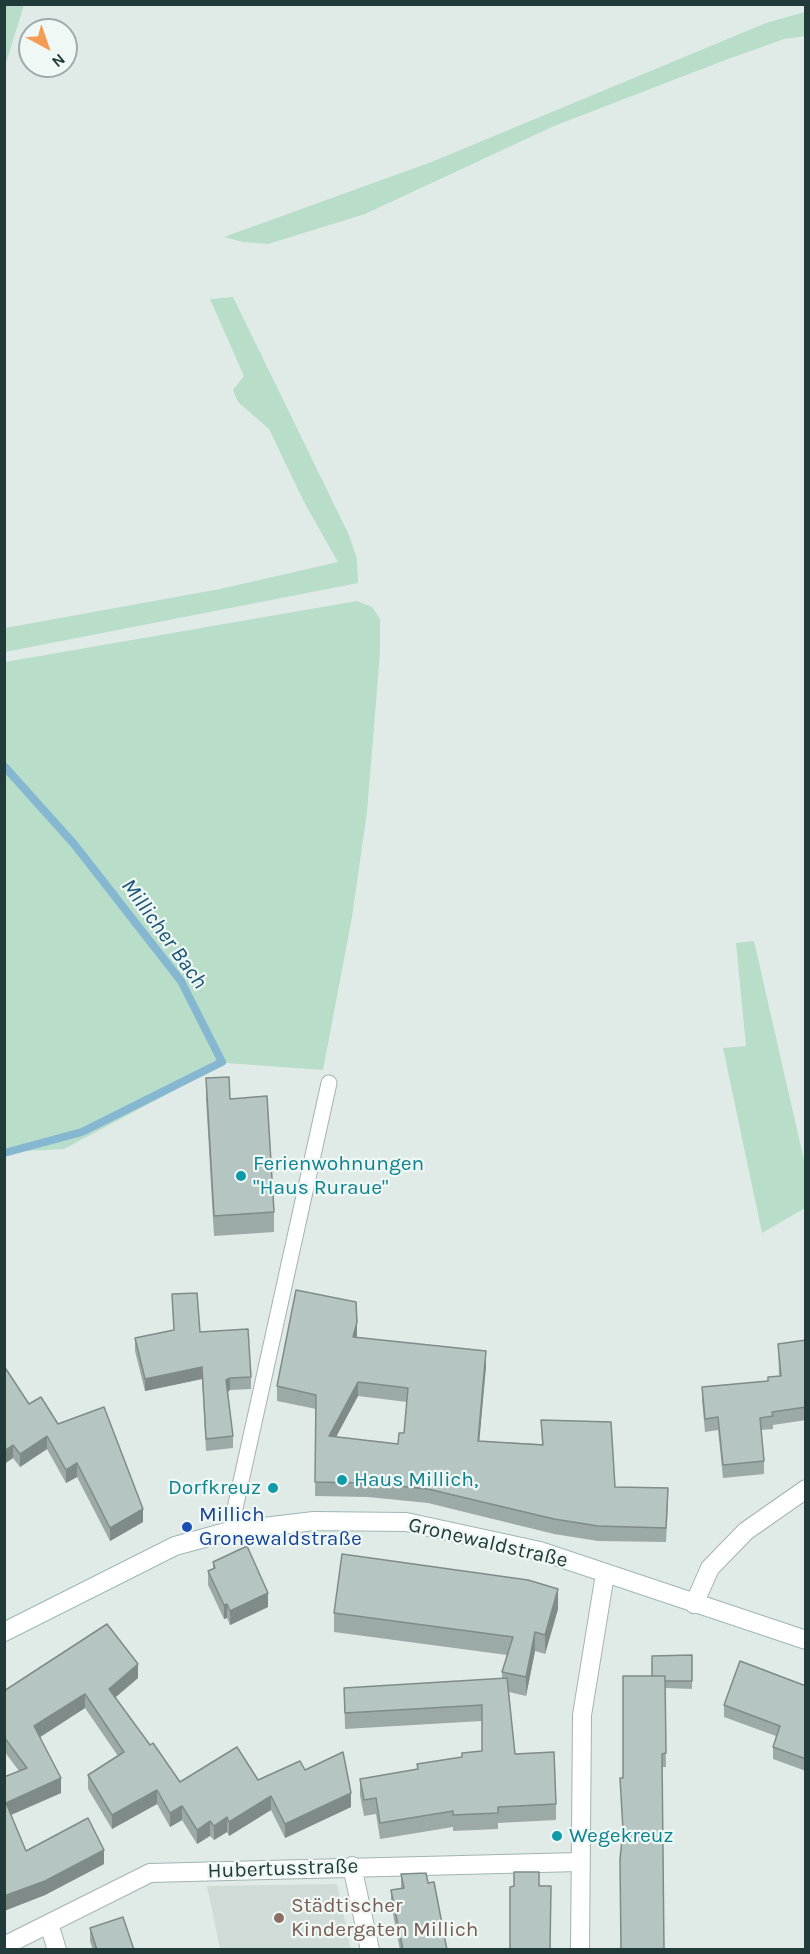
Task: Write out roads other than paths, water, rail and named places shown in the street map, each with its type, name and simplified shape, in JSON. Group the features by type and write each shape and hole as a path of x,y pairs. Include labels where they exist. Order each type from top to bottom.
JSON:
{"street":[{"path":"694,1604 710,1568 746,1532 806,1489"},
{"name":"Gronewaldstraße","path":"4,1632 175,1546 230,1531 314,1521 406,1522 540,1551 806,1640"},
{"path":"580,1950 582,1715 605,1574"},
{"name":"Hubertusstraße","path":"4,1946 150,1873 352,1866 579,1862"},
{"path":"352,1866 370,1950"},
{"path":"49,1924 57,1950"}],"lane":[{"path":"230,1531 329,1083"}],"waterway":[{"name":"Millicher Bach","path":"4,766 74,844 181,981 222,1062 82,1132 4,1153"}],"place":[{"name":"Ferienwohnungen \"Haus Ruraue\"","path":"241,1176"},
{"name":"Haus Millich,","path":"342,1480"},
{"name":"Dorfkreuz","path":"273,1488"},
{"name":"Millich Gronewaldstraße","path":"187,1527"},
{"name":"Wegekreuz","path":"557,1836"},
{"name":"Städtischer Kindergaten Millich","path":"279,1918"}]}
